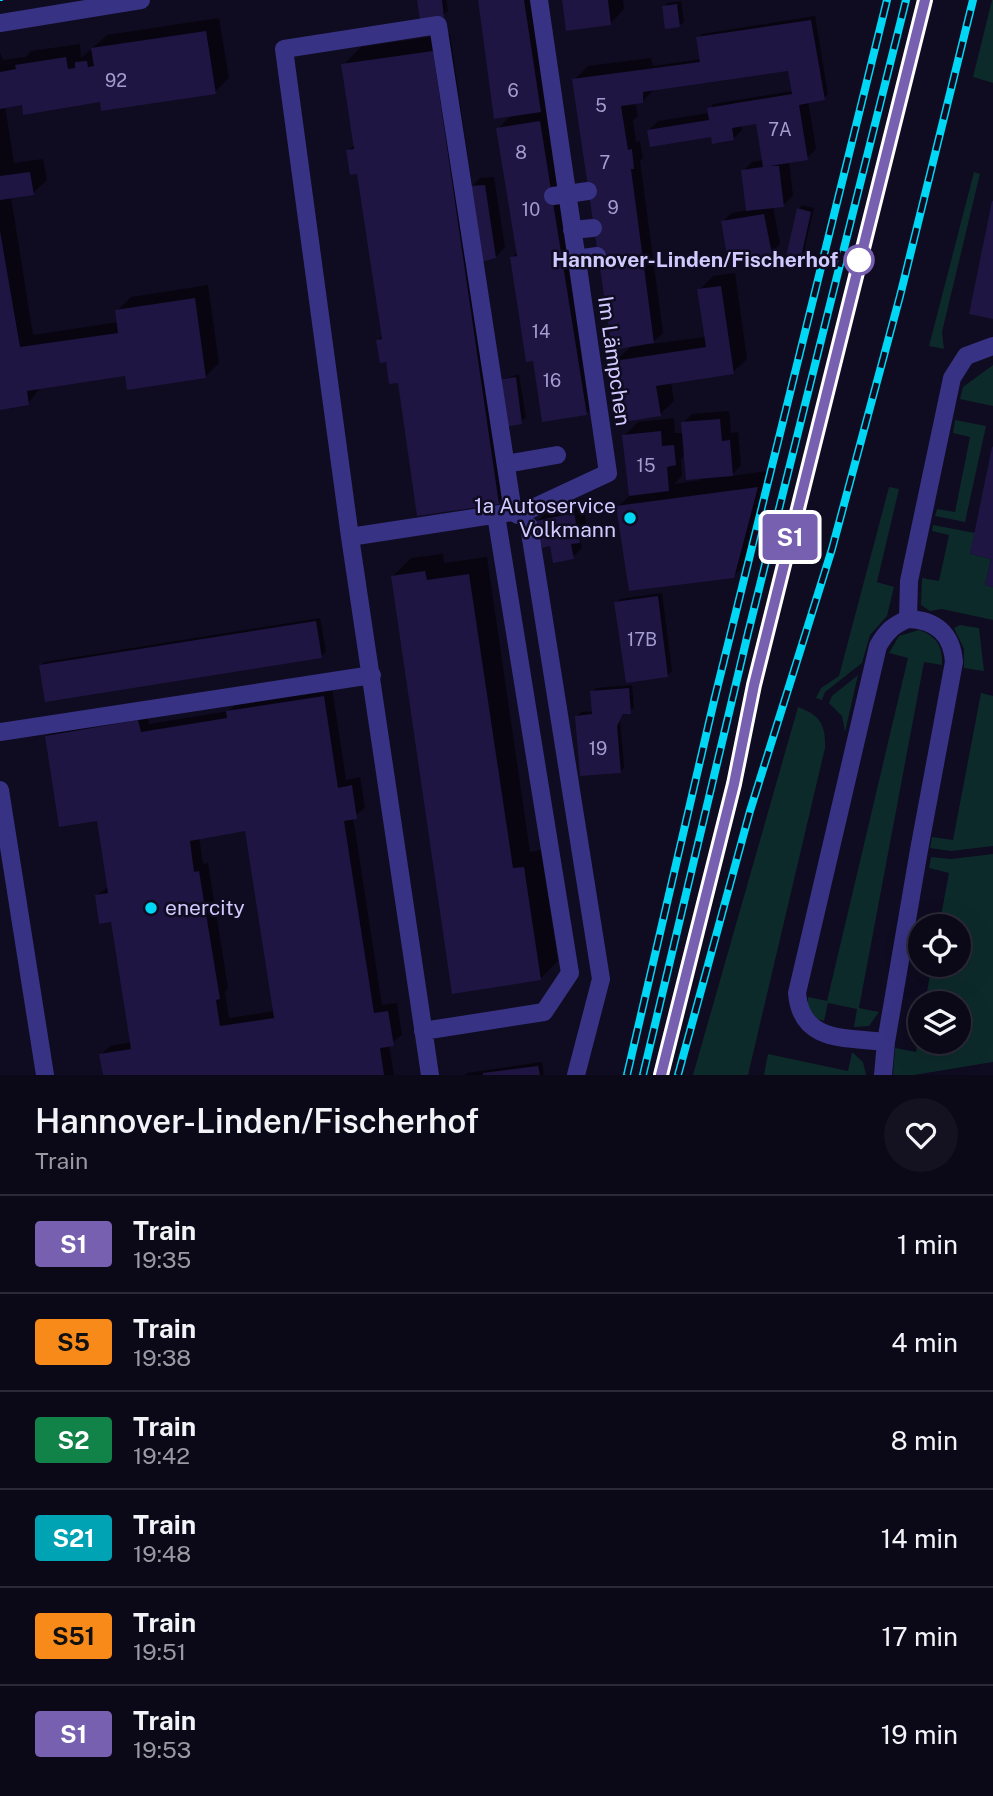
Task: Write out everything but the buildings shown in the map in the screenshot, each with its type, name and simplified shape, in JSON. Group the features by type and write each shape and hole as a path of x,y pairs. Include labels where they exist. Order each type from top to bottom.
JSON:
{"street":[{"path":"0,23 141,0"},
{"name":"Im Lämpchen","path":"516,516 608,473 572,230 559,195 539,0"},
{"path":"430,1075 350,537 284,49 438,25 506,464 601,979 576,1075"},
{"path":"559,195 588,191"},
{"path":"572,230 593,228"},
{"path":"576,259 597,256"},
{"path":"908,619 909,581 952,378 966,356 993,346"},
{"path":"506,464 557,455"},
{"path":"350,537 516,516"},
{"path":"423,1031 544,1012 570,973 516,516"},
{"path":"883,1075 886,1042 954,662 953,646 943,631 933,623 908,619 896,624 885,634 878,646 797,993 799,1011 807,1025 821,1032 886,1042"},
{"path":"0,732 372,675"},
{"path":"0,790 45,1075"}],"green space":[{"path":"993,0 993,83 973,77"},
{"path":"974,172 980,174 942,332 944,349 929,346"},
{"path":"993,365 993,406 960,399 963,387"},
{"path":"955,420 986,426 965,522 935,516 937,509 955,512 970,437 953,433"},
{"path":"889,487 899,489 877,582 894,587 887,616 870,635 862,663 825,692 822,700 816,698 821,688 839,676"},
{"path":"933,525 975,533 970,554 991,559 985,585 993,587 993,620 942,609 930,611 921,605 922,578 939,581 949,535 932,531"},
{"path":"960,625 979,628 984,671 964,668 964,649 954,628"},
{"path":"919,630 938,643 942,665 924,662 859,1008 879,1012 869,1026 854,1027 857,1009 828,1003 824,1021 817,1019 808,1009 808,997 827,1001 908,658 889,653 899,636"},
{"path":"858,675 845,732 842,716 829,703 832,696"},
{"path":"981,693 993,696 993,846 951,851 930,848 932,837 953,840"},
{"path":"798,707 812,714 820,722 825,748 748,1075 693,1075"},
{"path":"993,854 993,1062 914,1075 893,1075 895,1048 908,1050 908,1054 971,1054 971,991 927,991 930,977 971,977 971,914 941,914 949,873 929,868 931,857 951,859"},
{"path":"852,1052 863,1062 866,1075 764,1075 768,1054 848,1071"}],"railway":[{"path":"627,1075 714,701 887,0"},
{"path":"643,1075 748,633 906,0"},
{"path":"661,1075 925,0"},
{"path":"678,1075 750,811 832,549 900,296 973,0"}],"train":[{"name":"S1","path":"661,1075 734,784 754,685 925,0"}],"place":[{"name":"Hannover-Linden/Fischerhof","path":"859,260"},
{"name":"1a Autoservice Volkmann","path":"630,518"},
{"name":"enercity","path":"151,908"}]}
